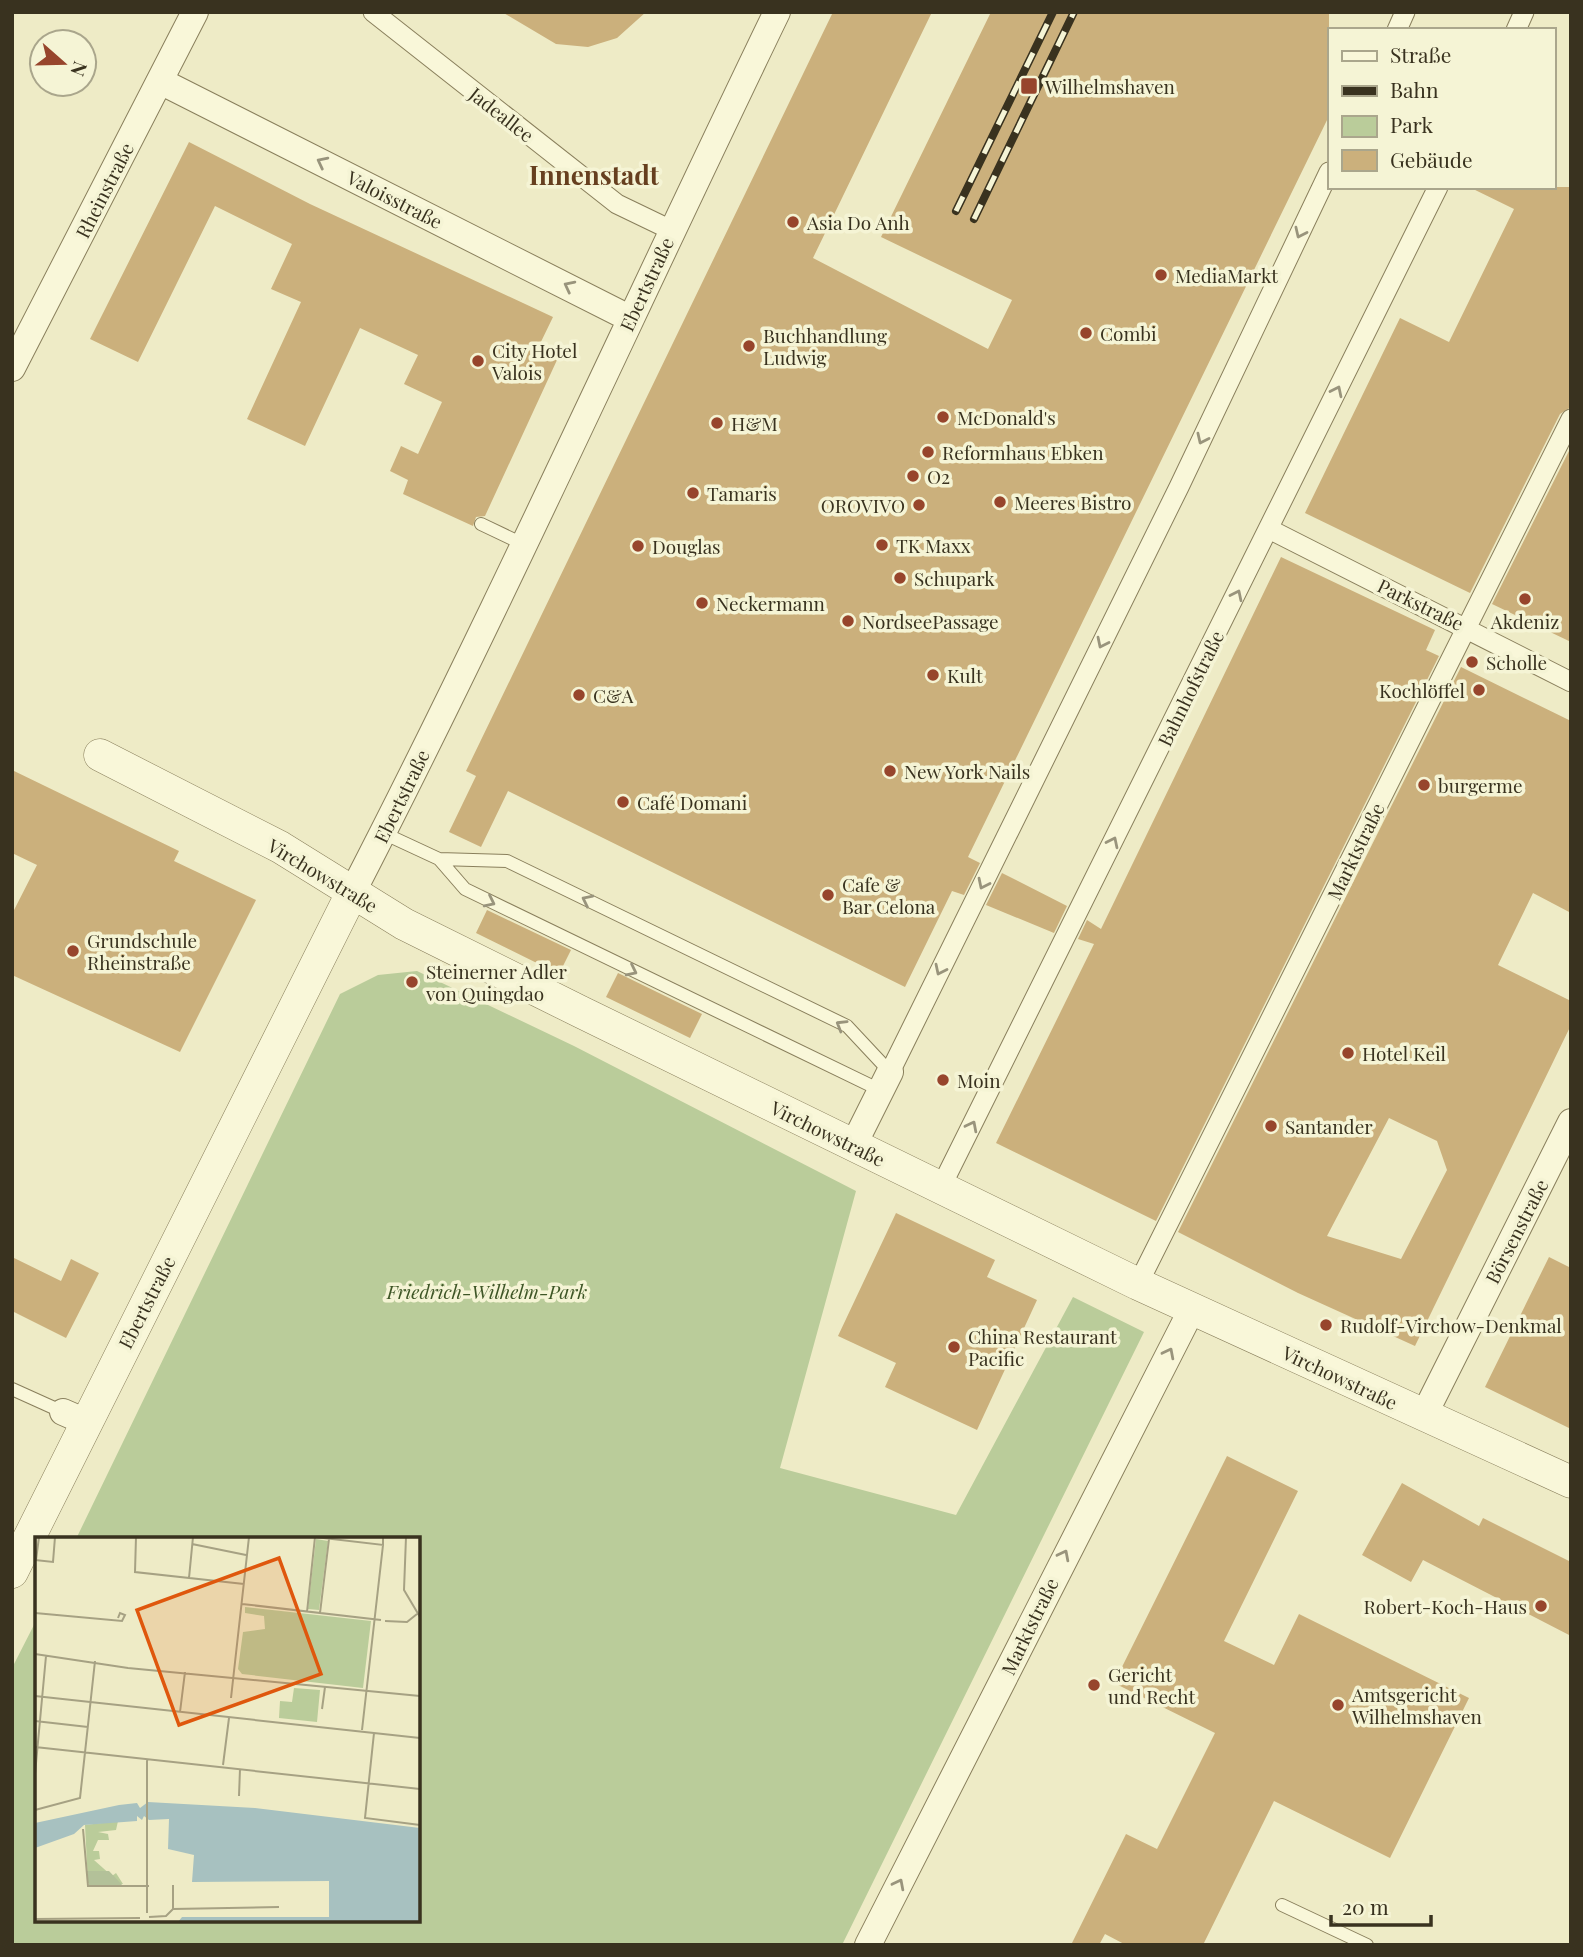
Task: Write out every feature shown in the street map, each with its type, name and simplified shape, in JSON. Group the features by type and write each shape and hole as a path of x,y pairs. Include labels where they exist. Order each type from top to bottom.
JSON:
{"street":[{"name":"Rheinstraße","path":"13,363 195,12"},
{"name":"Jadeallee","path":"373,12 617,204 671,230"},
{"name":"Ebertstraße","path":"12,1572 75,1417 383,833 525,546 629,318 777,12"},
{"path":"1398,28 1405,12"},
{"path":"1517,28 1524,12"},
{"name":"Valoisstraße","path":"160,81 629,318"},
{"path":"853,1146 1180,486 1328,174"},
{"name":"Bahnhofstraße","path":"941,1187 1437,189"},
{"name":"Marktstraße","path":"1138,1284 1571,419"},
{"name":"Parkstraße","path":"1269,529 1571,682"},
{"name":"Virchowstraße","path":"100,755 280,847 417,931 1138,1284 1571,1482"},
{"name":"Börsenstraße","path":"1424,1415 1571,1122"},
{"name":"Marktstraße","path":"868,1945 1192,1309"}],"lane":[{"path":"481,524 525,546"},
{"path":"383,833 439,859 507,861 847,1026 885,1081"},
{"path":"439,859 465,889 885,1081"},
{"path":"12,1389 75,1417"},
{"path":"1282,1905 1367,1945"}],"green space":[{"name":"Friedrich-Wilhelm-Park","path":"417,971 574,1046 856,1191 780,1468 956,1515 1073,1297 1144,1332 842,1945 12,1945 12,1668 35,1623 35,1922 420,1922 420,1537 77,1537 340,994 378,975"}],"building":[{"path":"502,12 646,12 617,38 588,47 556,44"},
{"path":"833,12 932,12 813,258 988,349 1012,300 881,237 991,12 1329,12 1328,118 968,857 980,863 964,895 952,891 905,987 508,791 481,847 449,832 476,776 466,771"},
{"path":"189,142 310,204 553,317 537,350 557,360 485,516 476,517 473,526 403,494 408,480 390,471 401,446 418,454 442,402 404,384 418,355 360,328 305,446 247,419 301,302 271,289 292,244 215,206 138,362 90,339"},
{"path":"1571,187 1571,407 1560,414 1470,593 1305,513 1400,318 1449,342 1514,209 1473,189"},
{"path":"1571,447 1571,642 1492,604"},
{"path":"1281,557 1435,630 1426,650 1439,656 1156,1221 996,1143 1094,944 1078,939 1087,920 1101,929"},
{"path":"1461,667 1571,721 1571,913 1533,893 1498,965 1571,1001 1571,1025 1415,1346 1298,1293 1178,1232","holes":["1389,1118 1437,1141 1447,1170 1401,1259 1327,1236"]},
{"path":"12,770 179,851 174,861 256,900 180,1052 12,975 12,914 37,865 12,853"},
{"path":"1002,873 1067,906 1054,933 986,905"},
{"path":"487,910 571,950 559,974 476,933"},
{"path":"618,973 702,1014 690,1038 606,997"},
{"path":"896,1213 995,1260 987,1277 1037,1300 977,1430 885,1387 896,1363 838,1336"},
{"path":"12,1257 61,1281 71,1259 99,1273 66,1338 12,1311"},
{"path":"1549,1257 1571,1268 1571,1429 1485,1387"},
{"name":"Amtsgericht Wilhelmshaven","path":"1227,1456 1298,1491 1224,1641 1274,1665 1299,1614 1469,1698 1390,1858 1274,1801 1203,1945 1126,1945 1105,1934 1099,1945 1071,1945 1126,1834 1157,1849 1215,1733 1114,1683"},
{"path":"1402,1483 1479,1526 1483,1518 1571,1562 1571,1636 1423,1560 1411,1582 1362,1555"}],"railway":[{"path":"956,211 1053,12"},
{"path":"974,219 1074,12"}],"place":[{"name":"Wilhelmshaven","path":"1029,86"},
{"name":"Asia Do Anh","path":"793,222"},
{"name":"MediaMarkt","path":"1161,275"},
{"name":"Combi","path":"1086,333"},
{"name":"Buchhandlung Ludwig","path":"749,346"},
{"name":"City Hotel Valois","path":"478,361"},
{"name":"McDonald's","path":"943,417"},
{"name":"H&M","path":"717,423"},
{"name":"Reformhaus Ebken","path":"928,452"},
{"name":"O2","path":"913,476"},
{"name":"Tamaris","path":"693,493"},
{"name":"Meeres Bistro","path":"1000,502"},
{"name":"OROVIVO","path":"919,505"},
{"name":"TK Maxx","path":"882,545"},
{"name":"Douglas","path":"638,546"},
{"name":"Schupark","path":"900,578"},
{"name":"Akdeniz","path":"1525,599"},
{"name":"Neckermann","path":"702,603"},
{"name":"NordseePassage","path":"848,621"},
{"name":"Scholle","path":"1472,662"},
{"name":"Kult","path":"933,675"},
{"name":"Kochlöffel","path":"1479,690"},
{"name":"C&A","path":"579,695"},
{"name":"New York Nails","path":"890,771"},
{"name":"burgerme","path":"1424,785"},
{"name":"Café Domani","path":"623,802"},
{"name":"Cafe & Bar Celona","path":"828,895"},
{"name":"Grundschule Rheinstraße","path":"73,951"},
{"name":"Steinerner Adler von Quingdao","path":"412,982"},
{"name":"Hotel Keil","path":"1348,1053"},
{"name":"Moin","path":"943,1080"},
{"name":"Santander","path":"1271,1126"},
{"name":"Rudolf-Virchow-Denkmal","path":"1326,1325"},
{"name":"China Restaurant Pacific","path":"954,1347"},
{"name":"Robert-Koch-Haus","path":"1541,1606"},
{"name":"Gericht und Recht","path":"1094,1685"},
{"name":"Amtsgericht Wilhelmshaven","path":"1338,1705"}],"district":[{"name":"Innenstadt","path":"594,174"}]}
